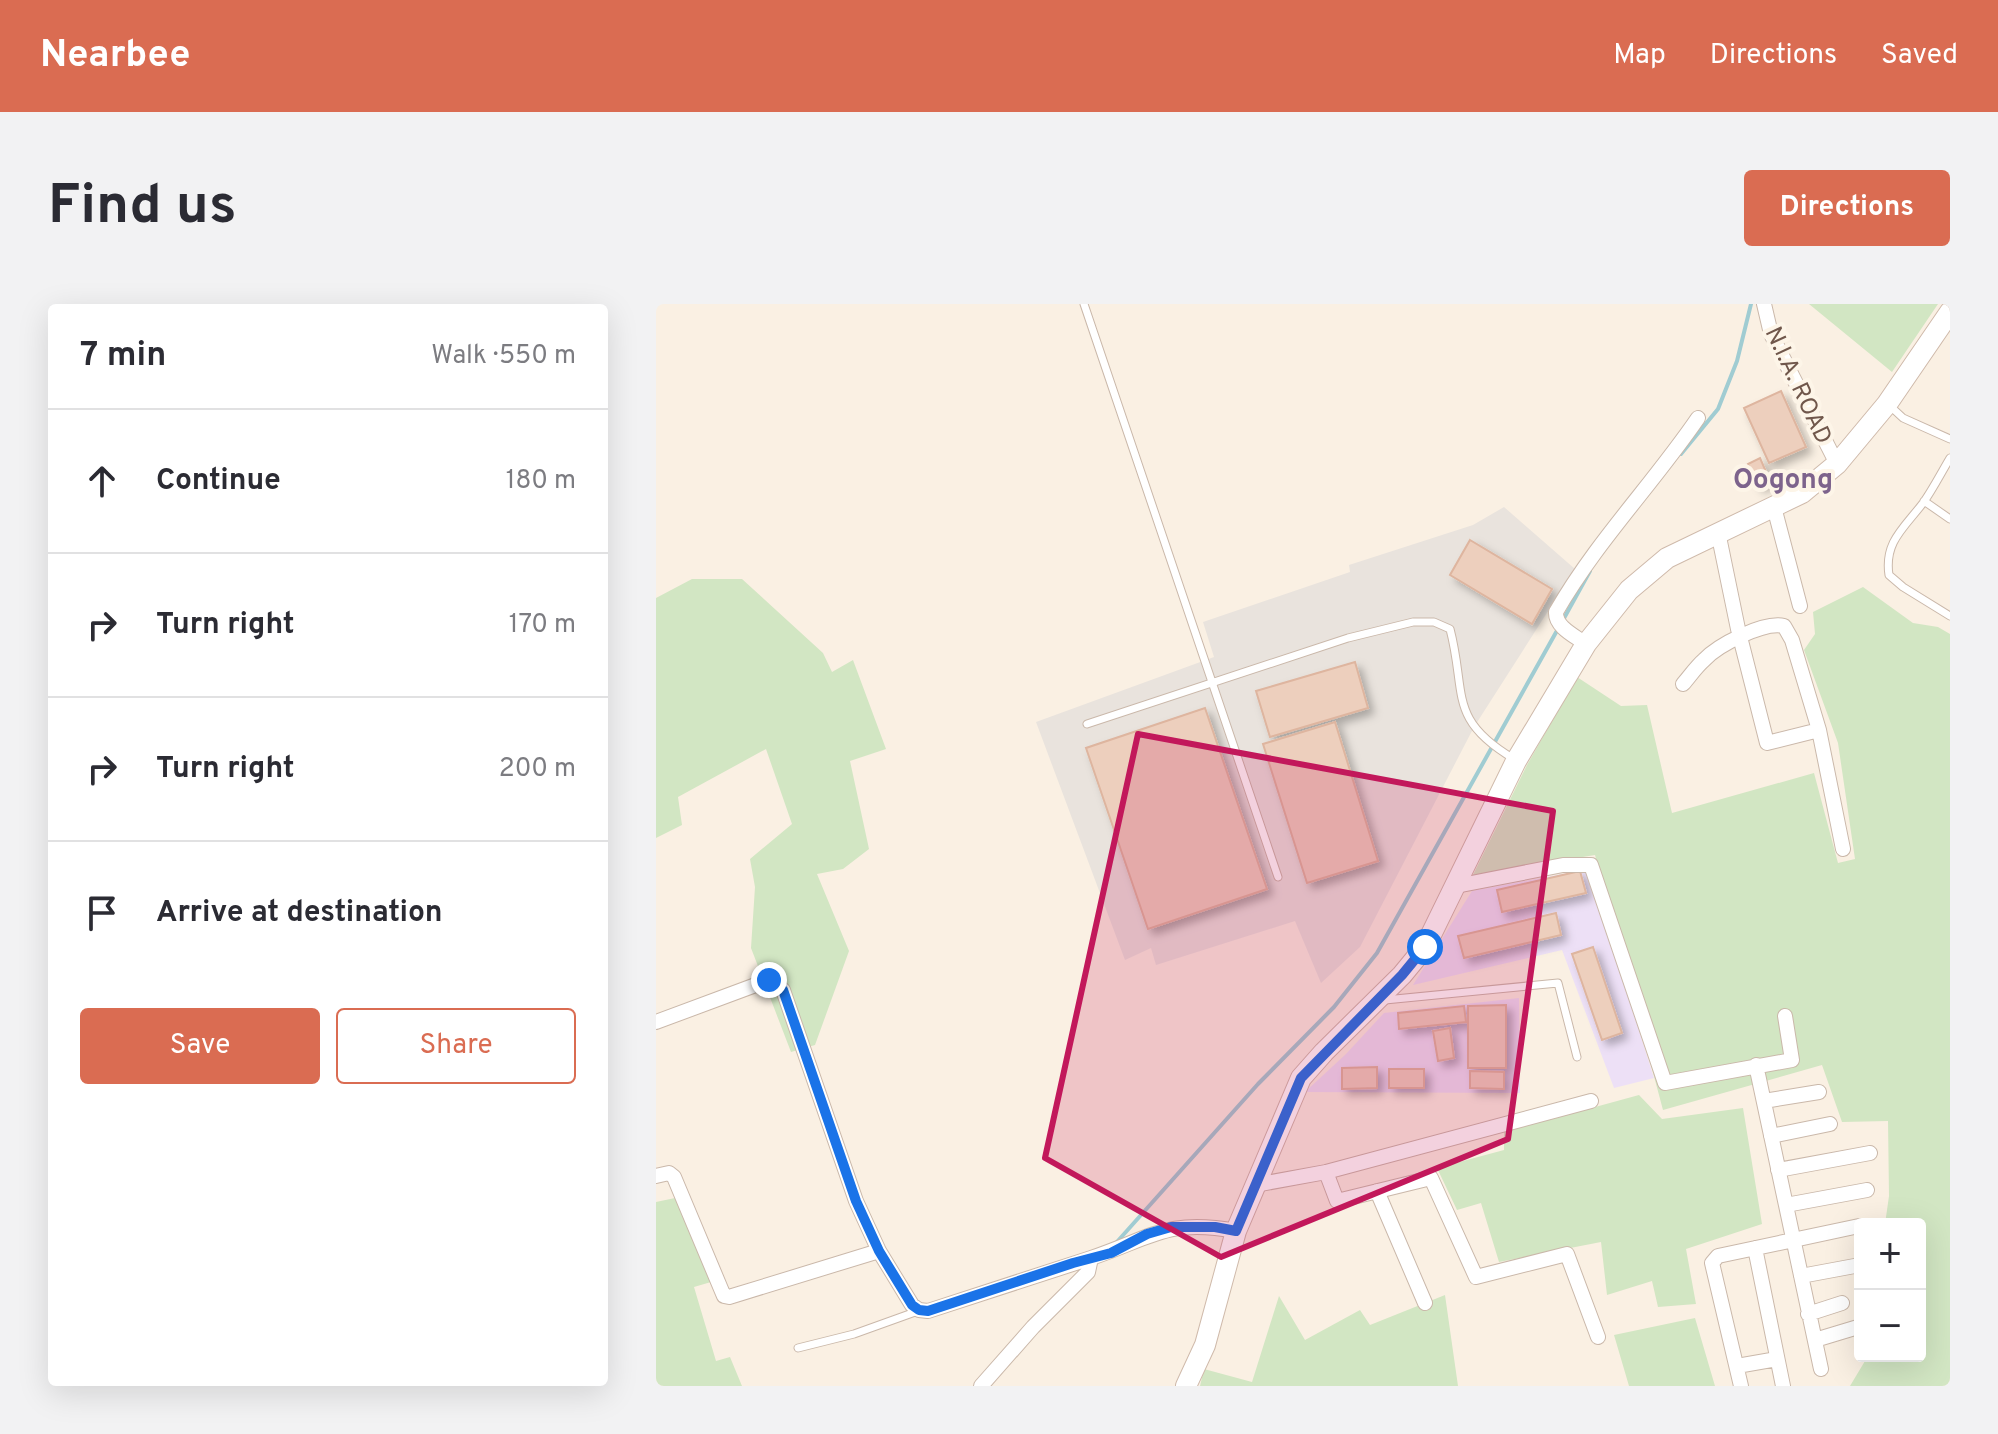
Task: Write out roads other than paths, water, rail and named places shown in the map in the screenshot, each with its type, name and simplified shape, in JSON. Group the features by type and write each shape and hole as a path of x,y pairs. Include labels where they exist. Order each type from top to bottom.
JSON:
{"main road":[{"path":"1186,1386 1205,1345 1236,1231 1301,1078 1425,947 1516,761 1586,644 1629,590 1667,558 1802,493 1837,464 1887,404 1950,312"}],"street":[{"name":"N.I.A. ROAD","path":"1764,304 1771,334 1837,464"},
{"path":"1586,644 1559,623 1556,612 1611,530 1698,418"},
{"path":"1774,507 1800,606"},
{"path":"1718,532 1767,743 1819,730"},
{"path":"1683,684 1706,657 1740,637 1777,624 1784,626 1792,640 1819,730 1843,849"},
{"path":"1456,886 1563,865 1591,865 1665,1083 1792,1060 1785,1016"},
{"path":"656,1022 769,980 783,990 856,1201 879,1251 912,1305 919,1310 928,1311 1111,1253 1147,1234 1171,1227 1215,1227 1236,1231"},
{"path":"1756,1065 1821,1369"},
{"path":"1764,1101 1819,1092"},
{"path":"1255,1185 1326,1172 1591,1101"},
{"path":"1771,1136 1830,1124"},
{"path":"1778,1170 1870,1153"},
{"path":"1326,1172 1337,1201 1431,1178 1476,1277 1567,1254 1598,1337"},
{"path":"656,1176 669,1173 674,1177 724,1296 737,1296 879,1251"},
{"path":"1786,1205 1867,1190"},
{"path":"1377,1191 1425,1303"},
{"path":"1741,1386 1712,1263 1718,1256 1854,1227"},
{"path":"1755,1248 1783,1386"},
{"path":"981,1386 1033,1327 1088,1272 1093,1258"},
{"path":"1801,1276 1854,1266"},
{"path":"1808,1314 1842,1303"},
{"path":"1815,1340 1854,1328"},
{"path":"1737,1366 1777,1359"}],"lane":[{"path":"1084,304 1278,877"},
{"path":"1887,404 1903,418 1949,439 1950,450"},
{"path":"1950,458 1924,501 1893,540 1886,558 1889,575 1950,616"},
{"path":"1924,501 1950,519"},
{"path":"1087,724 1348,638 1413,622 1434,622 1450,629 1463,709 1488,743 1516,761"},
{"path":"1377,1001 1558,983 1577,1057"},
{"path":"798,1348 854,1334 919,1310"}],"waterway":[{"path":"1681,454 1718,409 1737,361 1751,304"},
{"path":"1563,620 1590,571"},
{"path":"1116,1243 1258,1084 1334,1007 1377,953 1559,627"}],"district":[{"name":"Oogong","path":"1783,478"}]}
